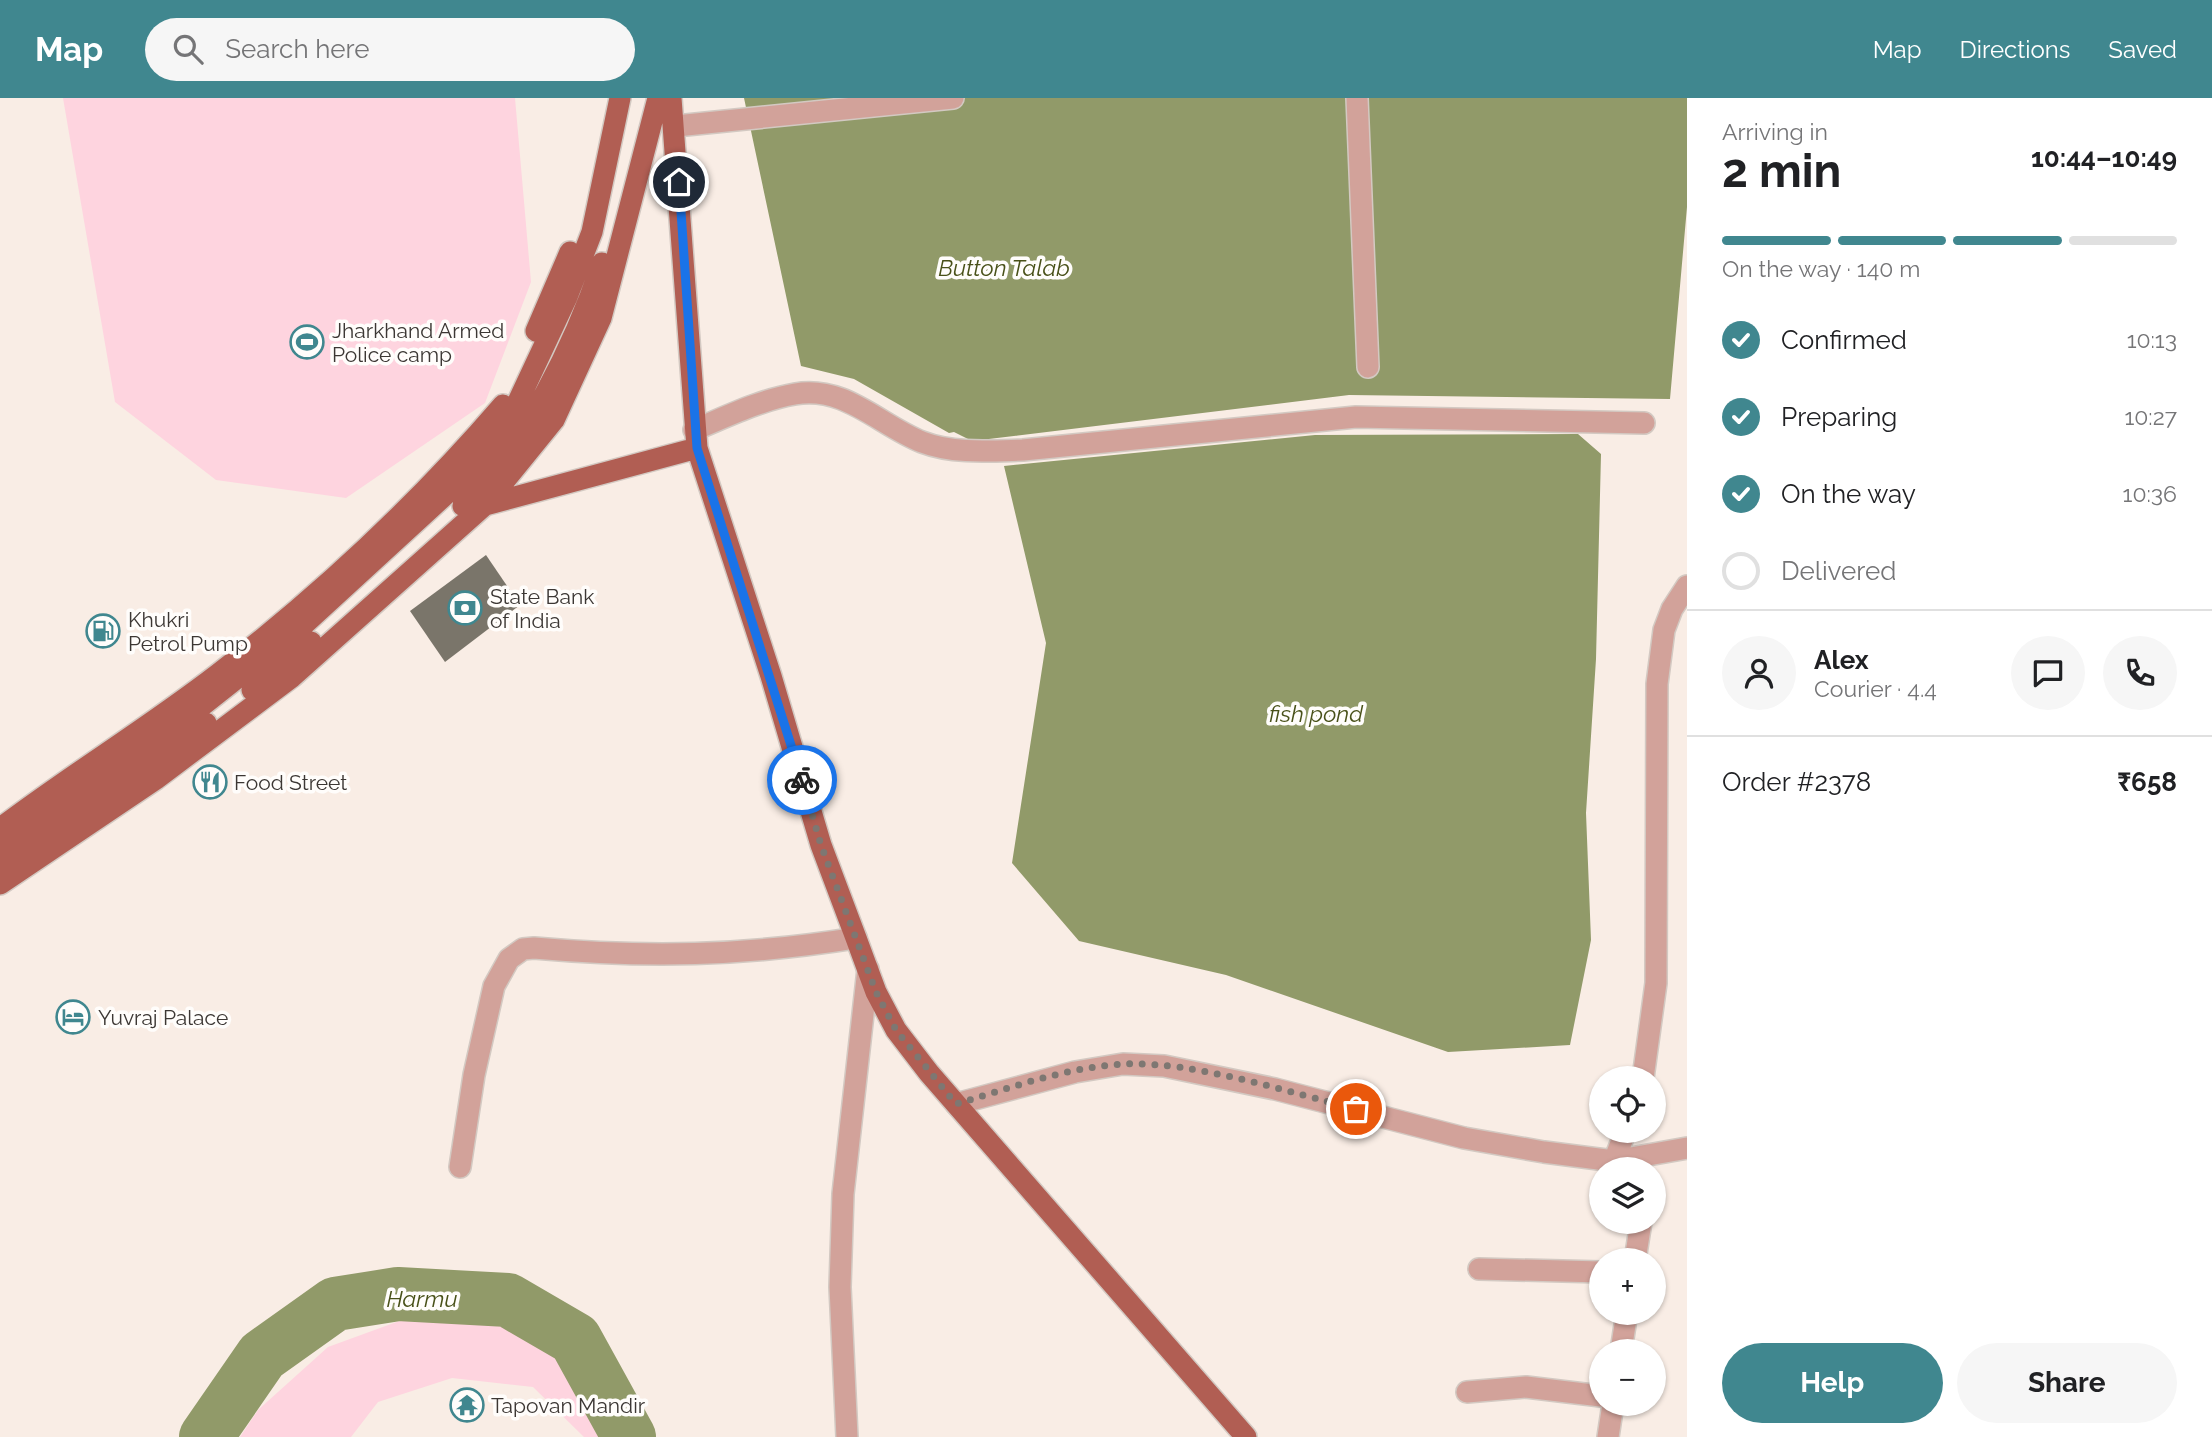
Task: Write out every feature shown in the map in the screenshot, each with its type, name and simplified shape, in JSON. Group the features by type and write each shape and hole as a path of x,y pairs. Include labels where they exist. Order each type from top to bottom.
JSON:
{"main road":[{"path":"0,828 217,675 326,585 443,475 505,402 579,229 608,98"},
{"path":"0,846 198,709 298,630 456,485 488,449 514,408 567,297 592,232 620,98"},
{"path":"0,867 246,695 338,620 471,499 531,420 588,305 612,234 644,98"},
{"path":"0,884 156,779 292,677 485,505 554,420 601,318 658,98"},
{"path":"671,98 676,126 695,439 771,676 821,845 867,969 896,1030 1141,1320 1246,1437"},
{"path":"485,505 695,439"}],"street":[{"path":"676,126 806,105 953,98"},
{"path":"1357,98 1368,367"},
{"path":"695,439 745,409 796,394 835,396 922,442 970,451 1023,450 1356,417 1644,423"},
{"path":"1645,1066 1656,983 1658,674 1664,630 1672,609 1687,586"},
{"path":"460,1167 484,1027 498,976 515,953 534,948 668,956 746,953 856,937"},
{"path":"847,1437 841,1347 841,1241 867,969"},
{"path":"956,1104 1075,1072 1123,1064 1164,1066 1275,1089 1485,1142 1589,1157"},
{"path":"1666,1157 1687,1148"},
{"path":"1479,1269 1589,1272"},
{"path":"1467,1392 1526,1387 1589,1395"},
{"path":"1608,1437 1611,1416"}],"shaded area":[{"name":"Jharkhand Armed Police camp","path":"63,98 515,98 531,282 485,403 346,498 216,480 115,402"},
{"path":"487,1314 549,1343 589,1382 622,1437 584,1437 533,1387 452,1378 378,1402 351,1437 240,1437 258,1410 328,1347 402,1320"}],"water":[{"name":"Button Talab","path":"744,98 1687,98 1687,207 1670,399 1349,395 972,441 954,432 949,433 854,379 801,366"},
{"name":"fish pond","path":"1578,434 1601,454 1596,659 1586,813 1591,940 1570,1045 1448,1052 1226,975 1079,941 1012,863 1046,643 1004,466 1315,435"}],"building":[{"name":"State Bank of India","path":"486,555 520,605 445,662 410,611"}],"waterway":[{"name":"Harmu","path":"206,1437 262,1356 335,1304 398,1294 508,1300 575,1339 629,1437"}],"way so far":[{"path":"802,780 821,845 876,992 896,1030 956,1104 1026,1083 1123,1064 1164,1066 1356,1109"}],"place":[{"name":"Jharkhand Armed Police camp","path":"307,342"},
{"name":"State Bank of India","path":"465,608"},
{"name":"Khukri Petrol Pump","path":"103,631"},
{"name":"Food Street","path":"210,782"},
{"name":"Yuvraj Palace","path":"73,1017"},
{"name":"Tapovan Mandir","path":"467,1405"}],"route":[{"path":"679,182 697,448 802,780"}]}
